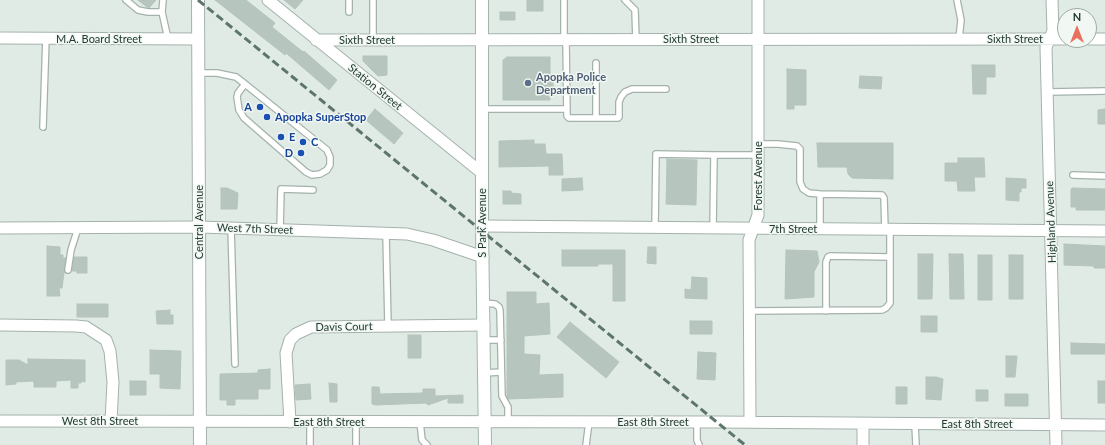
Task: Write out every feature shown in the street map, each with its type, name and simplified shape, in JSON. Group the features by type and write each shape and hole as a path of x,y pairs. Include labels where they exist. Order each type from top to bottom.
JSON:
{"main road":[{"name":"Central Avenue","path":"198,0 200,445"},
{"name":"S Park Avenue","path":"482,0 482,226 485,445"}],"street":[{"name":"Station Street","path":"268,0 482,173"},
{"name":"Forest Avenue","path":"750,422 749,240 758,215 758,0"},
{"name":"Highland Avenue","path":"1052,0 1053,31 1046,47 1052,231 1056,445"},
{"name":"M.A. Board Street","path":"0,38 198,39"},
{"name":"Sixth Street","path":"316,40 482,41 1057,39"},
{"name":"7th Street","path":"482,226 1105,231"},
{"name":"West 7th Street","path":"0,228 200,227 407,234 433,240 483,257"},
{"path":"0,325 86,327 106,340 110,351 113,382 111,421"},
{"name":"Davis Court","path":"290,422 286,353 290,340 296,334 311,327 484,325"},
{"name":"West 8th Street","path":"0,421 200,421"},
{"name":"East 8th Street","path":"200,421 750,422 1105,425"},
{"path":"863,424 863,445"}],"lane":[{"path":"126,0 138,10 162,12"},
{"path":"163,0 162,12 168,39"},
{"path":"349,0 349,12"},
{"path":"373,0 373,40"},
{"path":"564,0 568,118 618,118 621,97 632,89 666,89"},
{"path":"625,0 634,10 636,40"},
{"path":"957,0 961,20 959,39"},
{"path":"43,127 46,38"},
{"path":"596,63 596,118"},
{"path":"198,73 227,74 236,77 245,84 327,150 330,157 330,165 327,170 320,174 312,175 306,172 244,118 239,110 237,97 238,93 245,84"},
{"path":"1048,92 1105,91"},
{"path":"482,109 567,109"},
{"path":"655,228 656,154 714,155 758,150 778,144 797,146 800,149 800,182 803,190 809,193 820,194 882,195 884,198 890,257 890,303 886,308 882,310 749,311"},
{"path":"714,155 714,229"},
{"path":"1072,175 1105,176"},
{"path":"280,230 281,189 313,190"},
{"path":"820,194 820,229"},
{"path":"68,270 71,250 78,228"},
{"path":"231,228 235,364"},
{"path":"386,234 388,326"},
{"path":"826,311 826,262 828,257 890,257"},
{"path":"483,303 495,304 499,307 500,311 502,396 508,407 508,422"},
{"path":"484,340 501,340"},
{"path":"484,373 501,372"},
{"path":"310,422 310,445"},
{"path":"356,422 356,445"},
{"path":"420,422 422,440 427,445"},
{"path":"586,445 589,422"},
{"path":"697,422 697,440 699,445"},
{"path":"916,424 916,445"}],"building":[{"path":"138,0 156,0 149,8"},
{"path":"215,0 246,0 275,23 272,27 303,52 304,51 337,80 329,90 286,53 285,55"},
{"path":"284,0 303,0 295,9"},
{"path":"527,0 543,0 543,11 527,11"},
{"path":"500,12 515,12 515,20 500,20"},
{"path":"363,56 387,56 387,75 378,76 363,61"},
{"name":"Apopka Police Department","path":"507,57 550,57 550,78 553,78 553,89 550,89 550,100 503,100 503,60"},
{"path":"972,65 995,65 995,77 986,77 986,94 973,94"},
{"path":"787,69 806,70 806,105 794,105 794,109 787,109"},
{"path":"860,76 882,77 881,89 859,88"},
{"path":"375,109 403,133 394,144 366,120"},
{"path":"1105,109 1105,124 1098,124 1098,110"},
{"path":"534,140 534,144 545,144 546,154 562,154 563,175 549,175 549,166 499,167 499,141"},
{"path":"817,143 893,143 893,179 852,178 848,174 847,167 818,167"},
{"path":"958,158 984,158 985,177 974,177 975,191 958,191 957,181 945,181 945,163 958,163"},
{"path":"667,159 697,160 696,205 666,204"},
{"path":"582,178 583,190 562,191 562,179"},
{"path":"1006,178 1026,179 1026,188 1021,188 1021,192 1019,192 1019,201 1006,200"},
{"path":"221,188 227,188 238,193 237,209 221,209"},
{"path":"1071,189 1105,189 1105,210 1076,210 1076,207 1071,207"},
{"path":"503,191 511,191 511,193 521,194 521,204 503,204"},
{"path":"1064,244 1105,246 1105,268 1064,265"},
{"path":"47,246 60,247 60,255 63,255 63,258 66,258 62,288 59,288 60,296 47,296"},
{"path":"648,247 656,247 656,264 647,263"},
{"path":"562,250 625,250 625,301 613,301 613,264 598,264 598,266 562,266"},
{"path":"786,250 817,251 819,262 814,272 814,297 785,299"},
{"path":"918,254 933,254 932,299 918,299"},
{"path":"949,254 963,254 964,299 950,299"},
{"path":"978,255 992,255 992,300 978,300"},
{"path":"1009,255 1023,255 1023,299 1009,299"},
{"path":"74,257 87,257 87,273 77,273 77,271 72,271"},
{"path":"692,277 707,278 707,299 685,298 685,289 691,290"},
{"path":"507,292 536,292 536,304 549,303 550,334 524,336 524,354 540,355 539,375 563,374 563,397 508,399"},
{"path":"77,304 108,304 108,317 77,317"},
{"path":"170,310 170,315 173,315 173,324 157,324 156,311"},
{"path":"921,316 937,316 937,332 921,332"},
{"path":"690,321 712,321 712,334 690,334"},
{"path":"570,322 619,362 606,378 557,337"},
{"path":"408,335 421,335 421,358 408,358"},
{"path":"1071,343 1105,344 1105,354 1071,354"},
{"path":"150,350 181,351 180,389 160,388 160,374 150,374"},
{"path":"698,352 716,353 715,380 697,379"},
{"path":"1006,356 1017,356 1015,377 1006,377"},
{"path":"28,359 85,360 85,382 81,381 81,383 78,383 78,388 71,388 71,380 56,381 56,387 34,387 34,381 16,382 16,384 6,385 6,360 19,360 28,365"},
{"path":"270,369 270,389 258,389 258,399 235,399 235,405 227,405 227,400 220,400 220,374 258,373 258,370"},
{"path":"926,377 943,379 941,400 926,399"},
{"path":"130,381 146,381 146,395 130,395"},
{"path":"1098,381 1105,381 1105,403 1098,403"},
{"path":"329,383 337,384 337,402 330,402"},
{"path":"310,384 311,399 296,400 295,385"},
{"path":"372,387 379,387 380,394 423,393 423,389 435,389 435,396 463,395 463,403 448,403 448,398 428,405 426,403 376,405 372,404"},
{"path":"896,387 907,387 907,404 896,404"},
{"path":"976,390 988,390 988,401 976,401"},
{"path":"1005,394 1028,394 1028,406 1005,406"}],"railway":[{"path":"198,0 745,445"}],"place":[{"name":"Apopka Police Department","path":"528,83"},
{"name":"A","path":"260,107"},
{"name":"Apopka SuperStop","path":"267,117"},
{"name":"E","path":"281,137"},
{"name":"C","path":"303,142"},
{"name":"D","path":"301,153"}]}
